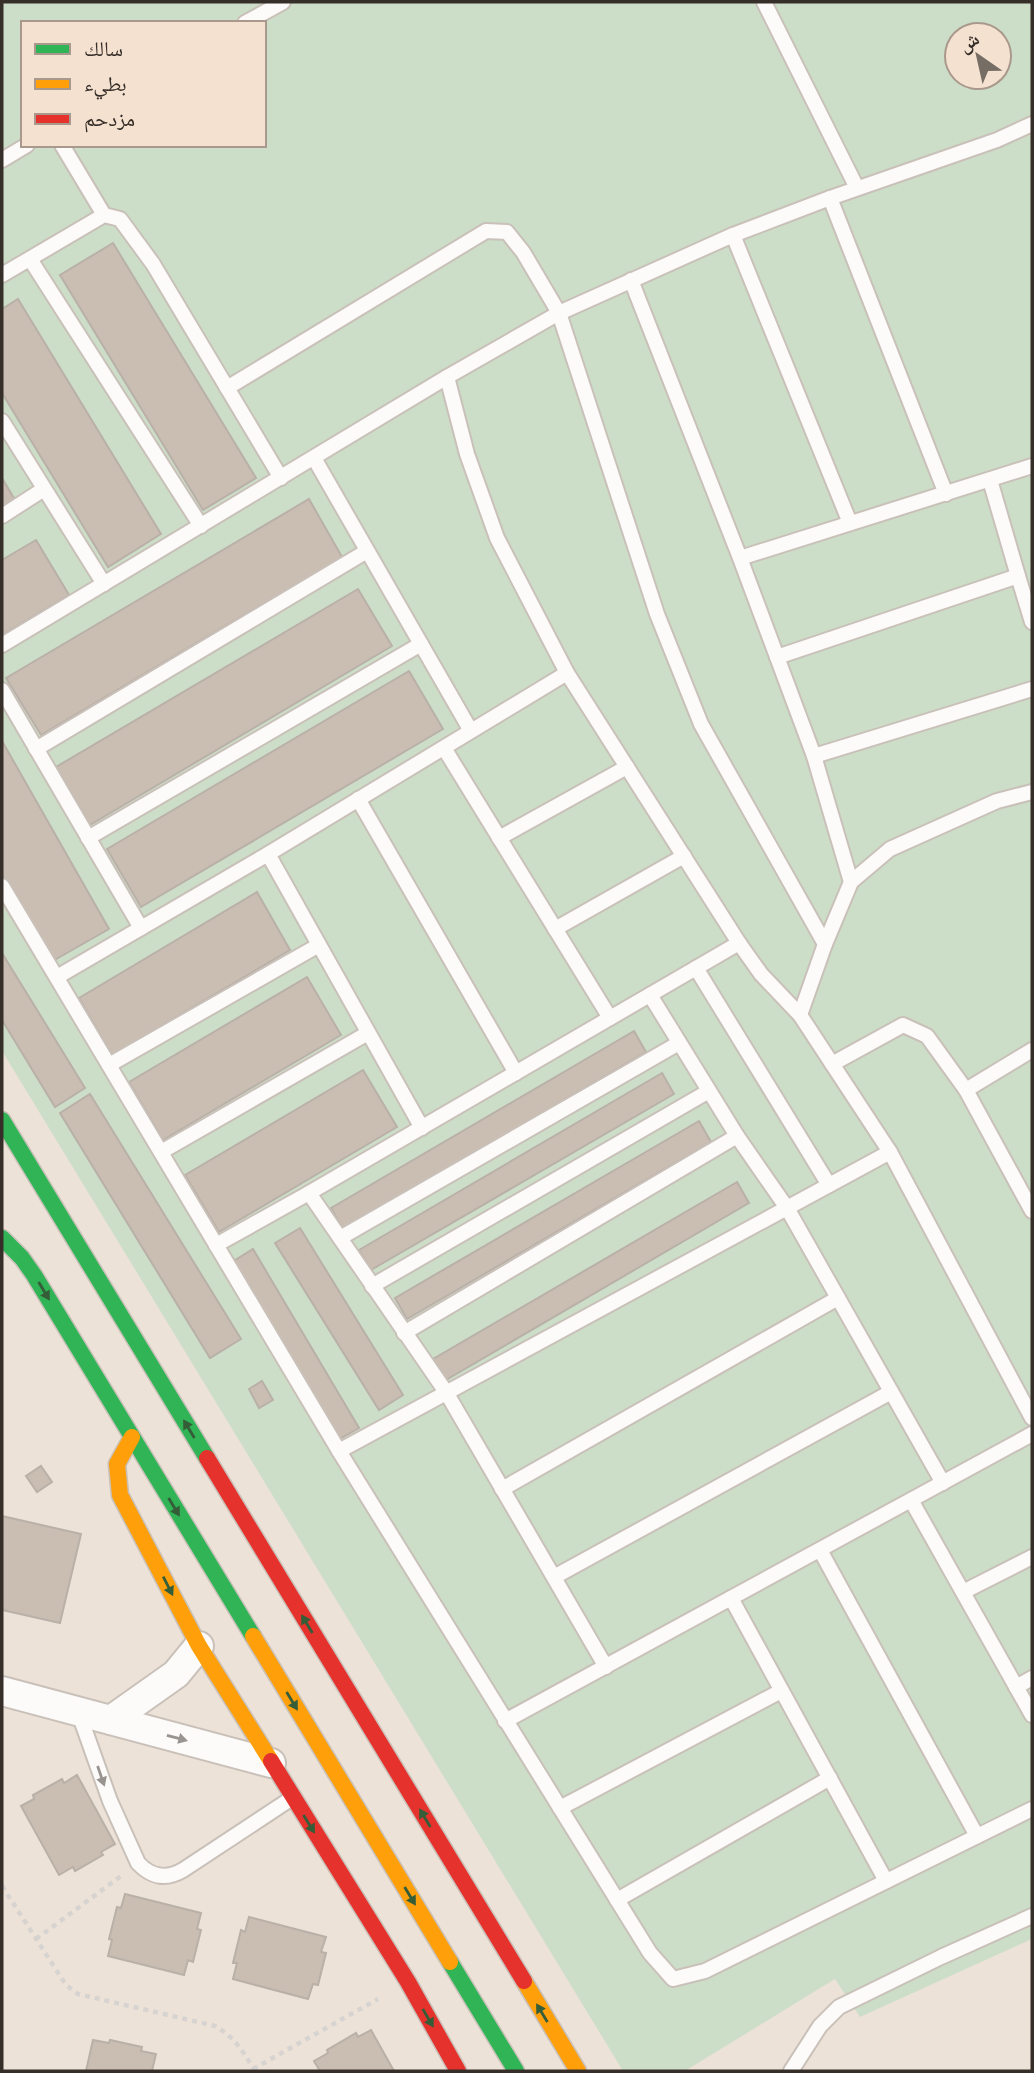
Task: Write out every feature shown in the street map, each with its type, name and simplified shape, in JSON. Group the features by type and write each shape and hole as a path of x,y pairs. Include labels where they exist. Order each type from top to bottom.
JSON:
{"main road":[{"path":"2,1120 578,2071"},
{"path":"2,1238 23,1258 34,1275 516,2071"},
{"path":"132,1437 118,1457 115,1473 120,1495 199,1646 408,1982 458,2071"}],"street":[{"path":"111,1720 176,1674 199,1646"},
{"path":"2,1691 271,1763"}],"lane":[{"path":"249,21 282,2"},
{"path":"764,2 857,188"},
{"path":"2,645 447,377 559,313 733,235 857,188 997,140 1032,124"},
{"path":"2,160 24,147"},
{"path":"63,147 104,215"},
{"path":"830,198 946,494"},
{"path":"2,275 104,215 120,219 153,264 281,478"},
{"path":"227,388 486,231 507,232 523,252 559,313 657,614 701,724 825,944"},
{"path":"733,235 850,523"},
{"path":"30,259 201,526"},
{"path":"631,280 814,756 851,882"},
{"path":"447,377 467,454 497,538 568,673 739,943 761,974 800,1015 890,1152 1032,1418"},
{"path":"2,421 104,584"},
{"path":"314,458 471,731"},
{"path":"740,558 1032,467"},
{"path":"990,480 1032,622"},
{"path":"2,516 44,489"},
{"path":"36,749 367,551"},
{"path":"777,657 1018,576"},
{"path":"88,838 421,644"},
{"path":"57,977 268,854 568,673"},
{"path":"814,756 1032,689"},
{"path":"2,691 141,928"},
{"path":"444,748 610,1018"},
{"path":"499,838 627,766"},
{"path":"800,1015 851,882 890,849 997,802 1032,792"},
{"path":"358,799 516,1073"},
{"path":"268,854 422,1128"},
{"path":"555,929 684,856"},
{"path":"2,886 339,1451 650,1953 673,1979 705,1971 1032,1808"},
{"path":"216,1245 739,943"},
{"path":"109,1065 319,945"},
{"path":"696,968 829,1185"},
{"path":"650,995 737,1136 787,1208 943,1483"},
{"path":"832,1064 903,1025 927,1036 965,1090 1032,1211"},
{"path":"161,1152 368,1033"},
{"path":"340,1238 680,1043"},
{"path":"965,1090 1032,1050"},
{"path":"372,1286 709,1091"},
{"path":"404,1333 737,1136"},
{"path":"339,1451 890,1152"},
{"path":"309,1193 446,1392 606,1667"},
{"path":"502,1489 838,1298"},
{"path":"554,1577 891,1392"},
{"path":"505,1721 1032,1434"},
{"path":"911,1500 1032,1715"},
{"path":"820,1550 977,1836"},
{"path":"963,1592 1032,1557"},
{"path":"731,1598 886,1881"},
{"path":"1016,1687 1032,1678"},
{"path":"560,1808 781,1691"},
{"path":"78,1711 110,1801 138,1863 154,1875 174,1875 292,1798"},
{"path":"617,1900 830,1778"},
{"path":"791,2071 820,2026 839,2007 1032,1916"}],"path":[{"path":"36,1939 138,1863"},
{"path":"2,1886 66,1984 78,1994 215,2026 238,2043 254,2070 408,1982"}],"green space":[{"path":"2,2 1032,2 1032,1939 860,2017 835,1979 685,2071 623,2071 2,1051"}],"building":[{"path":"113,243 256,478 203,510 60,275"},
{"path":"18,299 161,534 108,567 2,393 2,309"},
{"path":"2,478 15,500 2,508"},
{"path":"309,499 342,557 41,735 6,678"},
{"path":"36,540 69,595 2,635 2,560"},
{"path":"358,589 392,646 90,825 56,767"},
{"path":"409,671 443,729 141,907 107,849"},
{"path":"2,741 109,929 51,962 2,875"},
{"path":"257,892 290,950 112,1055 79,998"},
{"path":"2,953 85,1088 55,1107 2,1020"},
{"path":"307,977 341,1035 163,1140 129,1082"},
{"path":"634,1031 646,1052 343,1229 331,1208"},
{"path":"363,1070 397,1127 219,1232 185,1175"},
{"path":"662,1073 674,1094 371,1270 359,1250"},
{"path":"90,1094 241,1339 210,1358 60,1113"},
{"path":"699,1121 711,1142 407,1319 395,1298"},
{"path":"737,1182 749,1203 446,1380 433,1359"},
{"path":"300,1228 403,1395 379,1410 275,1243"},
{"path":"253,1249 359,1428 338,1440 232,1262"},
{"path":"262,1381 273,1400 259,1408 249,1389"},
{"path":"41,1466 52,1482 37,1492 26,1476"},
{"path":"2,1516 81,1534 60,1623 2,1610"},
{"path":"77,1775 115,1844 101,1852 103,1855 75,1871 73,1867 59,1875 21,1806 34,1799 33,1795 62,1779 64,1783"},
{"path":"125,1894 201,1913 197,1929 201,1930 193,1962 188,1960 184,1975 108,1956 117,1907 121,1908"},
{"path":"249,1917 326,1937 321,1952 326,1953 318,1985 313,1984 308,1999 233,1979 237,1963 233,1963 241,1930 245,1932"},
{"path":"371,2030 394,2071 320,2071 314,2061 328,2053 327,2050 356,2033 358,2037"},
{"path":"93,2040 109,2043 110,2040 142,2047 141,2051 156,2054 152,2071 86,2071"}],"traffic: fast":[{"path":"2,1120 207,1458"},
{"path":"2,1238 34,1275 253,1636"},
{"path":"450,1962 516,2071"}],"traffic: slow":[{"path":"132,1437 117,1464 120,1495 199,1646 271,1761"},
{"path":"253,1636 450,1962"},
{"path":"524,1981 578,2071"}],"traffic: jam":[{"path":"207,1458 524,1981"},
{"path":"271,1761 408,1982 458,2071"}]}
